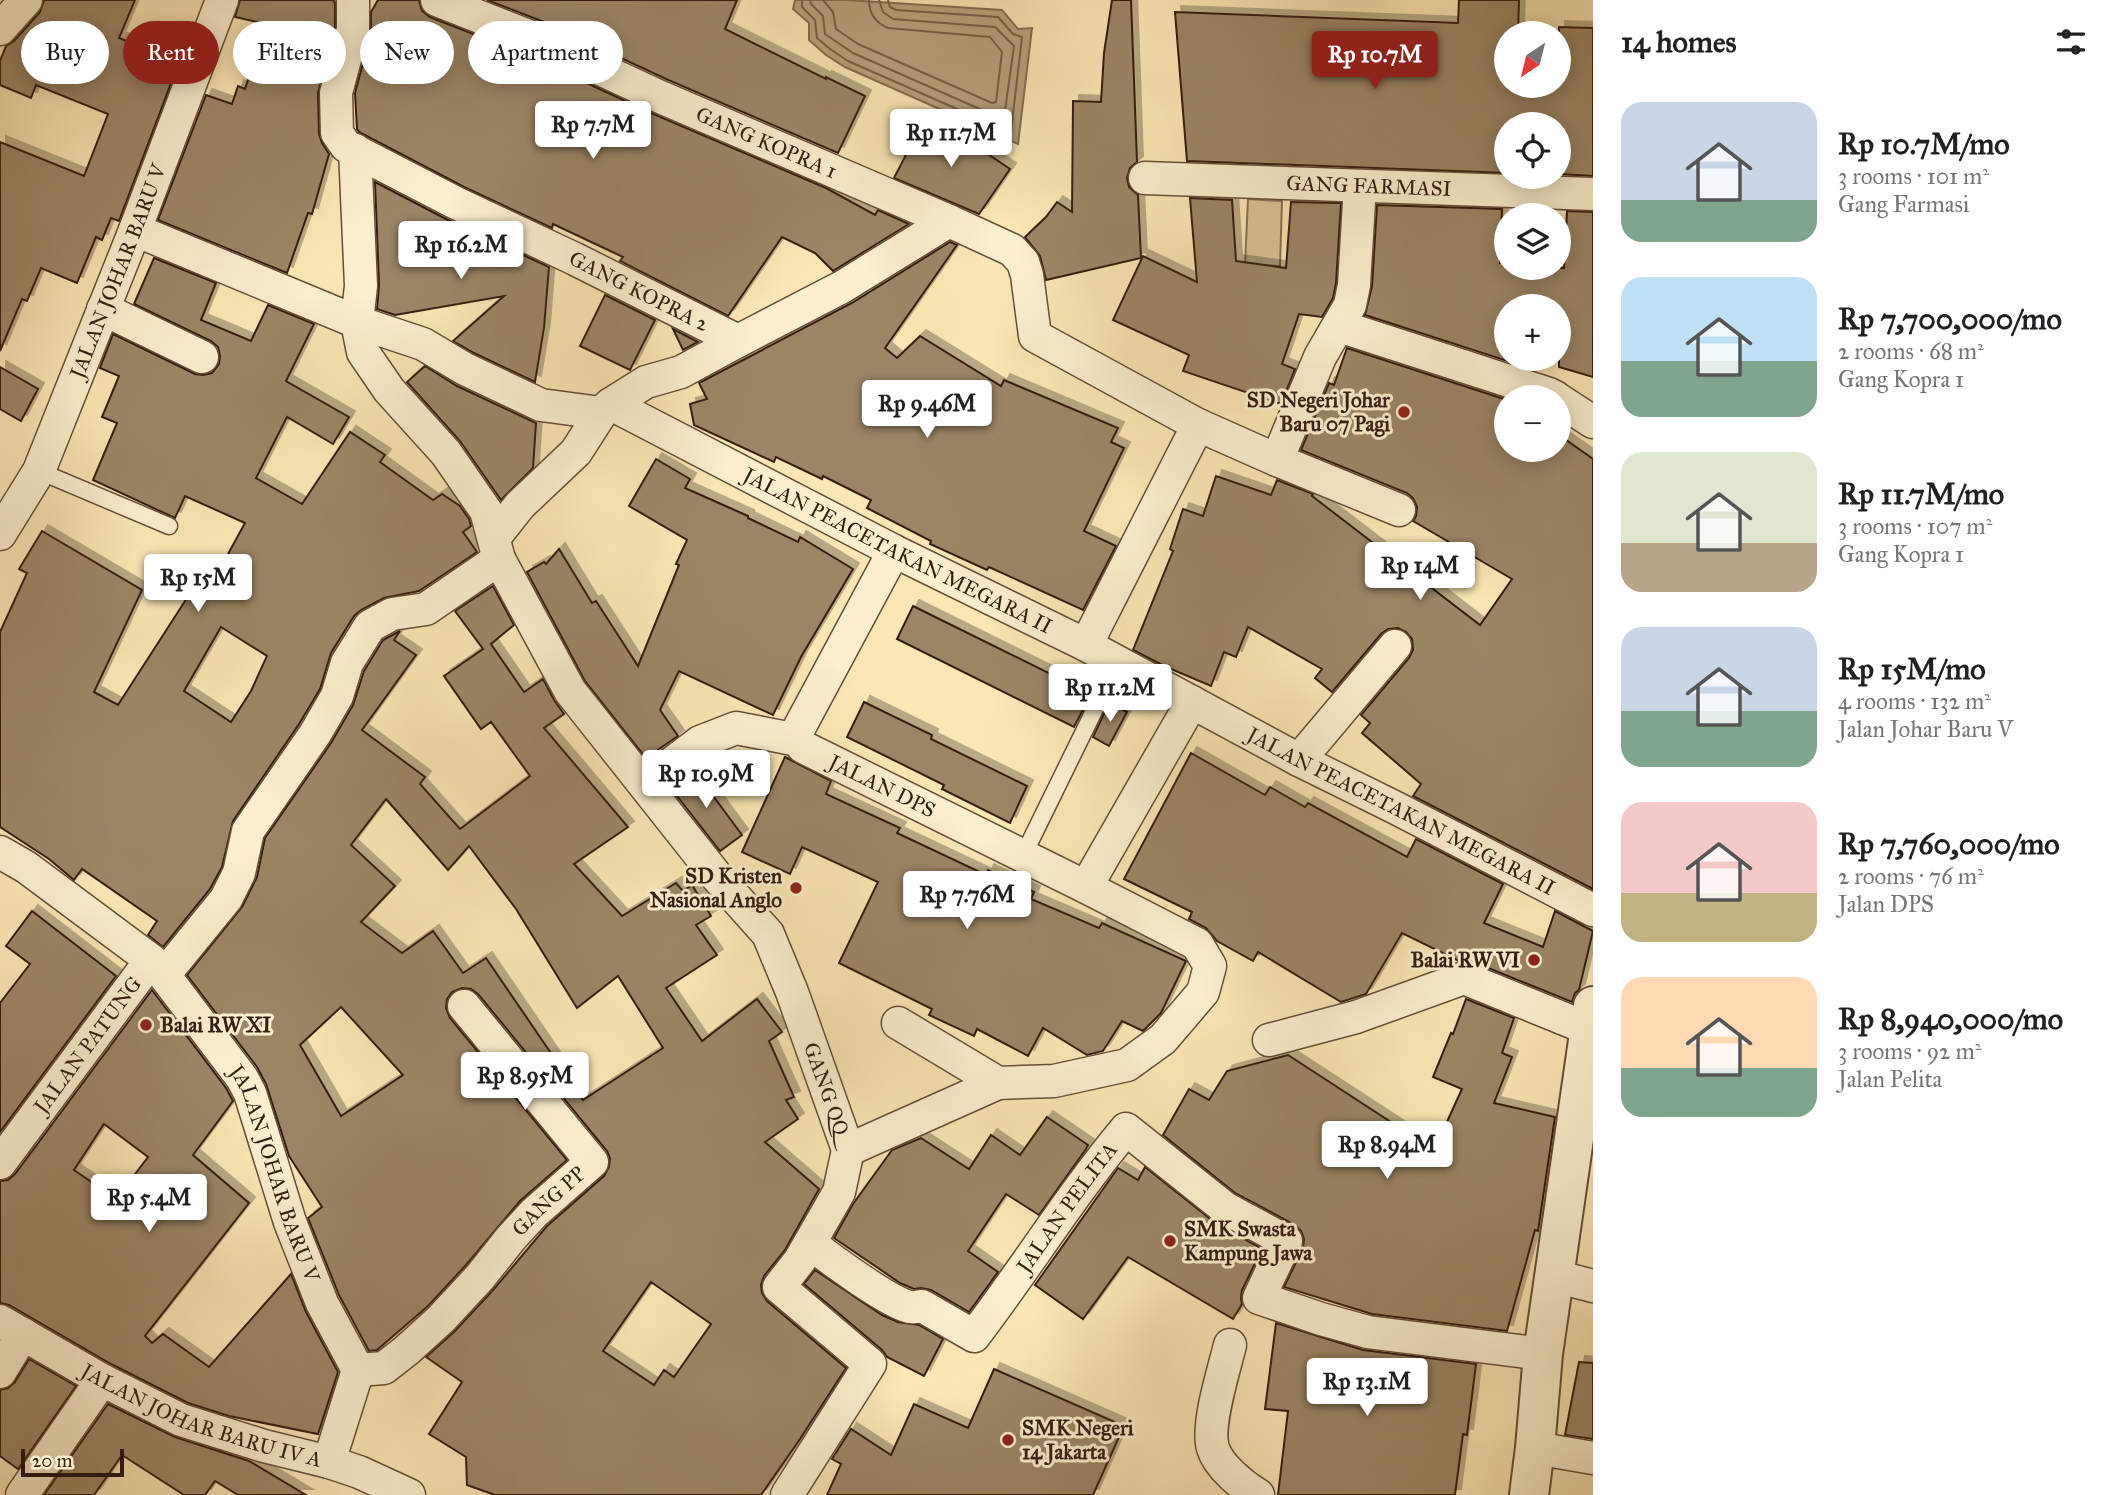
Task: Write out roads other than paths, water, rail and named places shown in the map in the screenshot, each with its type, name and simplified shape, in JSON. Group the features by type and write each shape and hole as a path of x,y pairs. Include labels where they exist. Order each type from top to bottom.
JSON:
{"street":[{"path":"0,29 26,0"},
{"name":"JALAN JOHAR BARU V","path":"0,534 38,471 135,230 222,0"},
{"name":"GANG KOPRA 2","path":"353,0 353,29 336,93 337,133 346,146 456,203 733,338"},
{"name":"GANG KOPRA 1","path":"436,0 536,40 1012,250 1023,262 1027,275 1035,336 1198,425"},
{"name":"GANG QQ","path":"355,150 361,286 358,322 363,352 389,390 446,453 485,511 496,548 570,691 718,878 768,934 792,992 848,1150 839,1192 800,1260 779,1287 870,1364 787,1495"},
{"name":"GANG FARMASI","path":"1145,178 1593,194"},
{"path":"1277,460 1320,357 1350,305 1354,285 1360,186"},
{"path":"606,408 646,382 681,372 733,338 842,287 949,221"},
{"name":"JALAN PEACETAKAN MEGARA II","path":"135,230 358,322 423,344 465,369 541,405 606,408 1086,645 1299,760 1593,910"},
{"path":"103,309 202,357"},
{"path":"1339,326 1521,385"},
{"name":"JALAN PATUNG","path":"0,1163 158,967 226,899 239,873 248,831 315,734 337,696 347,663 370,626 392,614 426,610 496,548 520,505 576,452 606,408"},
{"path":"1571,408 1593,422"},
{"path":"1086,645 1198,425 1399,510"},
{"path":"641,780 663,770 700,742 736,728 798,740 797,730 894,551"},
{"path":"1299,760 1395,646"},
{"path":"1086,887 1192,702"},
{"name":"JALAN DPS","path":"798,740 803,747 1197,944 1210,965 1203,992 1163,1040 1127,1065 1054,1082 998,1083"},
{"name":"JALAN JOHAR BARU V","path":"0,852 26,867 158,967 242,1078 250,1093 299,1245 322,1303 358,1370"},
{"path":"1269,1040 1356,1017 1464,978 1590,1037 1543,1354 1540,1448 1529,1495"},
{"name":"GANG PP","path":"358,1370 384,1368 407,1350 441,1319 480,1277 534,1213 592,1162 464,1006"},
{"path":"898,1023 998,1083"},
{"path":"848,1150 998,1083"},
{"name":"JALAN PELITA","path":"810,1243 880,1292 909,1308 922,1306 974,1336 1010,1290 1093,1168 1126,1129 1225,1208 1286,1241 1259,1298 1368,1332 1543,1354"},
{"path":"1555,1276 1593,1286"},
{"path":"0,1372 11,1328"},
{"name":"JALAN JOHAR BARU IV A","path":"11,1328 102,1380 181,1420 264,1446 329,1462 353,1484 409,1495"},
{"path":"1230,1345 1210,1429 1213,1450 1227,1470 1247,1489 1258,1495"},
{"path":"329,1462 358,1370"},
{"path":"0,1484 20,1495 102,1380"},
{"path":"1540,1448 1593,1458"}],"lane":[{"path":"38,471 169,526"},
{"path":"1023,856 1118,663"}],"water":[{"path":"795,0 847,0 1002,10 1018,29 1032,28 1018,144 845,67 826,55 809,40 809,23 793,9"}],"place":[{"name":"SD Negeri Johar Baru 07 Pagi","path":"1404,412"},
{"name":"SD Kristen Nasional Anglo","path":"796,888"},
{"name":"Balai RW VI","path":"1534,960"},
{"name":"Balai RW XI","path":"146,1025"},
{"name":"SMK Swasta Kampung Jawa","path":"1170,1241"},
{"name":"SMK Negeri 14 Jakarta","path":"1008,1440"}]}
